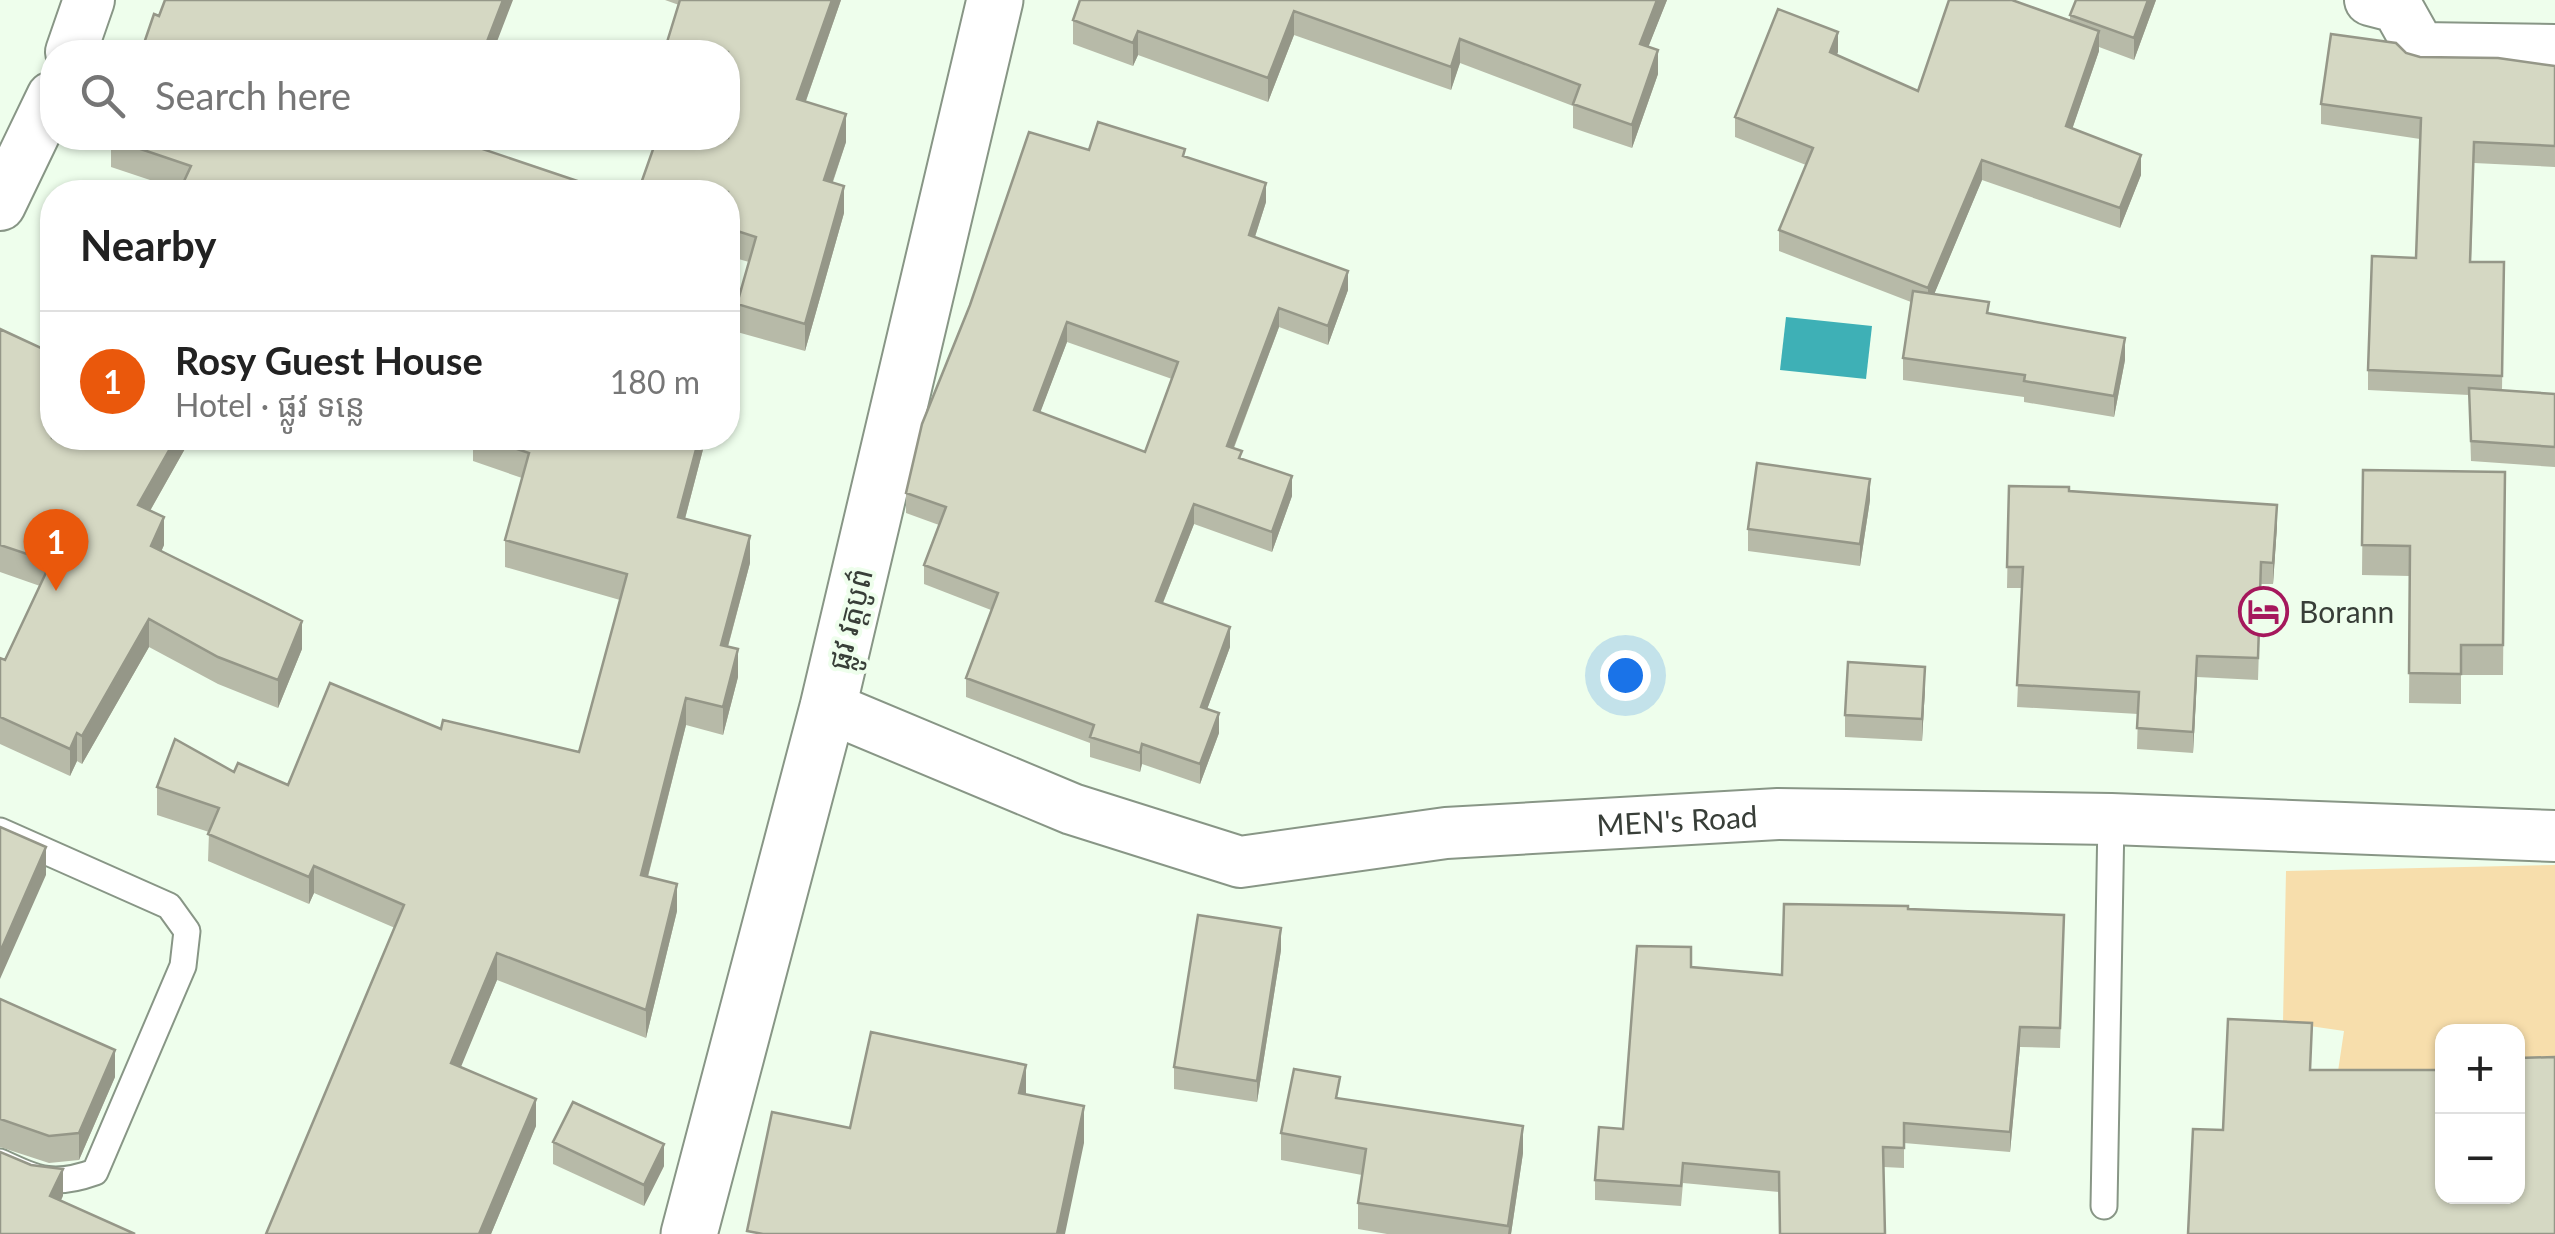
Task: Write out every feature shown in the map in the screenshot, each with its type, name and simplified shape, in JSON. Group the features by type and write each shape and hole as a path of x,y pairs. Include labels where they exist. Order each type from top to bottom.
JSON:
{"street":[{"path":"75,40 89,0"},
{"name":"ផ្លូវ វត្តបូព៌","path":"689,1234 828,707 995,0"},
{"path":"2370,0 2396,7 2420,48 2555,50"},
{"path":"0,204 40,121"},
{"name":"MEN's Road","path":"828,707 1072,809 1240,862 1446,833 1778,814 2112,819 2555,836"}],"lane":[{"path":"2104,1206 2112,819"},
{"path":"0,831 169,906 187,932 183,966 94,1172 68,1181 42,1181 0,1162"}],"shaded area":[{"path":"2555,865 2555,1071 2525,1072 2525,1024 2435,1024 2435,1075 2337,1078 2344,1031 2283,1022 2286,871"}],"water":[{"path":"1786,317 1872,326 1866,379 1780,370"}],"building":[{"path":"165,0 503,0 488,40 145,40 154,14 159,16"},
{"path":"680,0 832,0 797,99 846,114 824,180 844,186 805,324 740,305 756,237 740,232 740,180 642,180 653,150 740,150 740,40 668,40"},
{"path":"1080,0 1657,0 1640,44 1658,50 1632,125 1573,104 1580,85 1460,39 1451,67 1294,11 1268,78 1138,31 1133,43 1073,20"},
{"path":"1949,0 2012,0 2099,31 2066,126 2141,155 2120,208 1982,160 1928,288 1779,230 1813,148 1735,117 1778,9 1838,32 1830,52 1918,91"},
{"path":"2076,0 2148,0 2134,38 2070,15"},
{"path":"2331,34 2396,43 2406,53 2420,57 2498,58 2555,66 2555,146 2474,142 2470,262 2504,262 2502,376 2368,370 2372,256 2416,258 2421,118 2321,104"},
{"path":"1098,122 1185,149 1183,156 1266,183 1249,235 1348,271 1328,326 1279,308 1227,446 1242,451 1239,458 1292,476 1272,532 1194,504 1156,601 1230,627 1201,707 1219,713 1200,764 1142,744 1140,753 1090,737 1094,725 966,678 998,593 924,565 946,507 906,493 922,424 970,305 1029,132 1089,150","holes":["1067,322 1178,362 1145,452 1034,410"]},
{"path":"144,150 486,150 574,180 185,180 191,166"},
{"path":"1913,291 1989,302 1987,313 2125,338 2114,396 2024,381 2025,375 1903,358"},
{"path":"0,329 40,347 40,450 169,450 138,505 164,517 151,546 302,621 278,680 218,657 149,619 82,736 77,733 70,749 0,717 0,658 5,660 51,562 0,545"},
{"path":"2469,388 2555,394 2555,447 2471,441"},
{"path":"520,450 696,450 678,517 750,536 721,645 738,649 723,707 686,698 641,875 677,884 646,1010 497,953 451,1063 536,1099 479,1234 266,1234 404,905 314,866 309,877 208,834 219,808 157,787 175,739 234,772 238,763 288,785 330,683 441,729 443,720 579,752 627,574 505,540 529,453"},
{"path":"1757,463 1870,479 1860,544 1748,529"},
{"path":"2363,470 2505,472 2503,645 2461,645 2461,674 2409,673 2410,546 2362,545"},
{"path":"2009,486 2069,487 2069,491 2277,505 2273,563 2261,562 2258,658 2197,656 2193,732 2137,728 2139,692 2017,685 2023,567 2007,567"},
{"path":"1848,662 1925,667 1922,719 1845,715"},
{"path":"0,827 46,847 0,952"},
{"path":"1784,904 2064,915 2060,1028 2020,1027 2010,1132 1904,1123 1904,1148 1883,1147 1885,1234 1780,1234 1779,1172 1683,1163 1681,1186 1595,1180 1599,1127 1623,1129 1637,946 1691,947 1691,967 1782,975"},
{"path":"1198,915 1281,928 1257,1081 1174,1067"},
{"path":"0,999 115,1050 79,1133 49,1136 0,1119"},
{"path":"2228,1019 2312,1023 2310,1070 2435,1070 2435,1204 2525,1204 2525,1058 2555,1057 2555,1234 2188,1234 2193,1129 2223,1130"},
{"path":"871,1032 1026,1065 1019,1093 1084,1106 1057,1234 747,1231 772,1112 850,1128"},
{"path":"1294,1069 1340,1077 1336,1098 1523,1126 1508,1226 1358,1203 1366,1149 1281,1133"},
{"path":"573,1102 664,1144 644,1185 553,1142"},
{"path":"0,1152 31,1165 63,1169 50,1196 135,1234 0,1234"}],"place":[{"name":"Rosy Guest House","path":"56,591"},
{"name":"Borann","path":"2264,611"}]}
